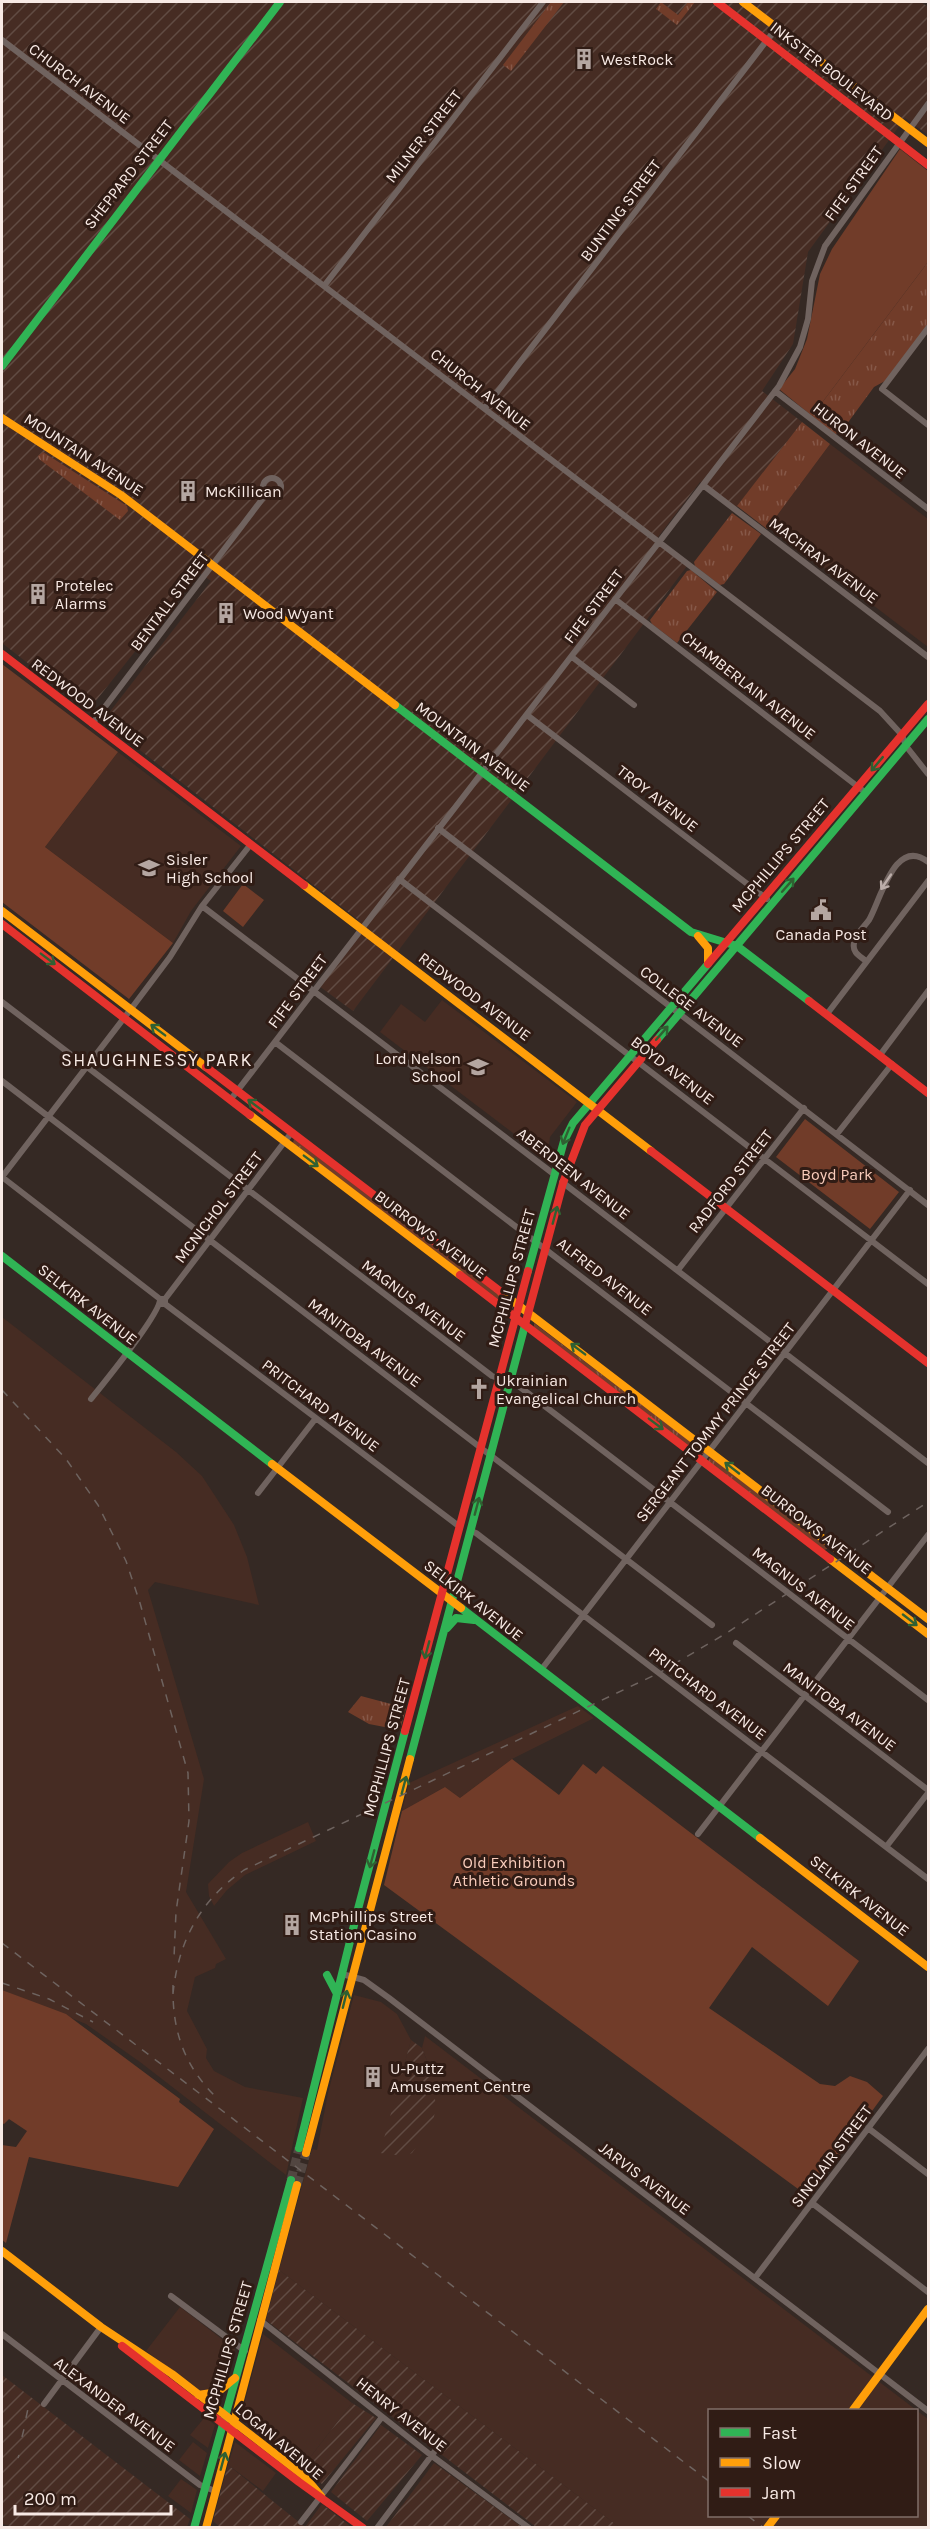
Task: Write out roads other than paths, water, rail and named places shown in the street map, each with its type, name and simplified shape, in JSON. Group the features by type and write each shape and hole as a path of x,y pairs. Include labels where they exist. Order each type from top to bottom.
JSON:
{"main road":[{"name":"SHEPPARD STREET","path":"2,366 280,2"},
{"name":"INKSTER BOULEVARD","path":"717,2 928,165"},
{"name":"INKSTER BOULEVARD","path":"743,2 928,143"},
{"name":"MOUNTAIN AVENUE","path":"2,418 121,495 698,936 737,946 928,1093"},
{"name":"REDWOOD AVENUE","path":"2,654 928,1363"},
{"name":"MCPHILLIPS STREET","path":"928,704 670,1006 568,1130 554,1174 358,1909 302,2150 370,1911 563,1182 580,1135 638,1060 928,719"},
{"name":"BURROWS AVENUE","path":"2,911 928,1619"},
{"name":"BURROWS AVENUE","path":"2,924 928,1634"},
{"path":"698,936 710,952 708,964"},
{"name":"SELKIRK AVENUE","path":"2,1256 928,1967"},
{"path":"444,1632 456,1618 474,1620"},
{"path":"422,1669 434,1671"},
{"path":"379,1836 388,1841"},
{"path":"358,1909 370,1911"},
{"path":"327,1975 337,1994"},
{"name":"MCPHILLIPS STREET","path":"195,2524 236,2376 247,2352 260,2320 294,2183 247,2352 232,2426 206,2528"},
{"name":"LOGAN AVENUE","path":"2,2251 101,2327 172,2374 198,2394 223,2419"},
{"path":"854,2409 928,2310"},
{"name":"LOGAN AVENUE","path":"101,2327 131,2354 223,2419 299,2482 363,2528"},
{"path":"198,2394 206,2396 218,2393 236,2376"}],"street":[{"name":"MILNER STREET","path":"324,286 543,2"},
{"name":"BUNTING STREET","path":"485,408 777,27"},
{"name":"CHURCH AVENUE","path":"2,40 880,711 902,735 906,746 928,774"},
{"name":"FIFE STREET","path":"231,1099 775,391 800,347 808,319 813,281 825,246 928,104"},
{"path":"928,328 926,338 882,389 928,425"},
{"name":"HURON AVENUE","path":"775,391 928,509"},
{"name":"MACHRAY AVENUE","path":"703,485 928,657"},
{"name":"BENTALL STREET","path":"92,724 214,566 266,494"},
{"name":"CHAMBERLAIN AVENUE","path":"615,599 866,793"},
{"path":"572,657 634,705"},
{"name":"TROY AVENUE","path":"527,715 773,903"},
{"name":"COLLEGE AVENUE","path":"438,828 928,1204"},
{"path":"2,1177 170,957 202,906 250,844"},
{"path":"866,961 855,953 853,945 856,936 870,919 882,886 904,858 910,854 920,855 928,862"},
{"name":"BOYD AVENUE","path":"399,879 928,1284"},
{"path":"827,1014 928,881"},
{"name":"ABERDEEN AVENUE","path":"202,906 926,1461"},
{"path":"880,1055 928,991"},
{"name":"MAGNUS AVENUE","path":"2,1002 482,1369 500,1379 516,1384 928,1700"},
{"name":"ALFRED AVENUE","path":"275,1042 888,1512"},
{"path":"837,1134 892,1064"},
{"name":"MANITOBA AVENUE","path":"2,1081 712,1625"},
{"name":"RADFORD STREET","path":"678,1270 804,1108"},
{"name":"MCNICHOL STREET","path":"92,1399 163,1301 292,1132"},
{"name":"PRITCHARD AVENUE","path":"2,1177 460,1527"},
{"name":"SERGEANT TOMMY PRINCE STREET","path":"542,1670 910,1191"},
{"path":"258,1493 316,1418"},
{"path":"926,1461 928,1453"},
{"name":"PRITCHARD AVENUE","path":"471,1531 477,1533 928,1879"},
{"path":"698,1834 927,1539"},
{"name":"MANITOBA AVENUE","path":"736,1643 928,1791"},
{"path":"886,1847 928,1791"},
{"name":"JARVIS AVENUE","path":"342,1974 364,1980 389,1998 928,2411"},
{"name":"SINCLAIR STREET","path":"755,2278 928,2052"},
{"path":"868,2128 928,2174"},
{"path":"812,2203 928,2292"},
{"path":"171,2296 247,2352"},
{"name":"HENRY AVENUE","path":"260,2320 432,2456 529,2528"},
{"path":"44,2404 101,2327"},
{"name":"ALEXANDER AVENUE","path":"2,2334 205,2487 215,2492"},
{"path":"301,2522 382,2417"},
{"path":"377,2528 438,2447"},
{"path":"195,2524 206,2528"}],"tunnel":[{"path":"291,2180 299,2148"},
{"path":"297,2185 306,2153"}],"railway":[{"path":"2,1390 66,1459 98,1505 126,1561 140,1603 188,1773 189,1821 176,1912 174,1958"},
{"path":"173,1994 180,1957 194,1924 215,1895 244,1870 659,1673 725,1634 928,1502"},
{"path":"2,1943 708,2480"},
{"path":"2,1983 49,1999 93,2022"},
{"path":"173,1985 175,2018 182,2047 196,2073 217,2098"},
{"path":"26,2418 29,2404"},
{"path":"22,2437 25,2425"},
{"path":"749,2517 764,2528"}],"place":[{"name":"WestRock","path":"584,59"},
{"name":"McKillican","path":"188,491"},
{"name":"Protelec Alarms","path":"38,594"},
{"name":"Wood Wyant","path":"226,613"},
{"name":"Sisler High School","path":"149,868"},
{"name":"Canada Post","path":"821,910"},
{"name":"Lord Nelson School","path":"478,1067"},
{"name":"Ukrainian Evangelical Church","path":"479,1389"},
{"name":"McPhillips Street Station Casino","path":"292,1925"},
{"name":"U-Puttz Amusement Centre","path":"373,2077"}],"district":[{"name":"SHAUGHNESSY PARK","path":"157,1060"}],"park label":[{"name":"Boyd Park","path":"837,1174"},
{"name":"Old Exhibition Athletic Grounds","path":"514,1871"}]}
